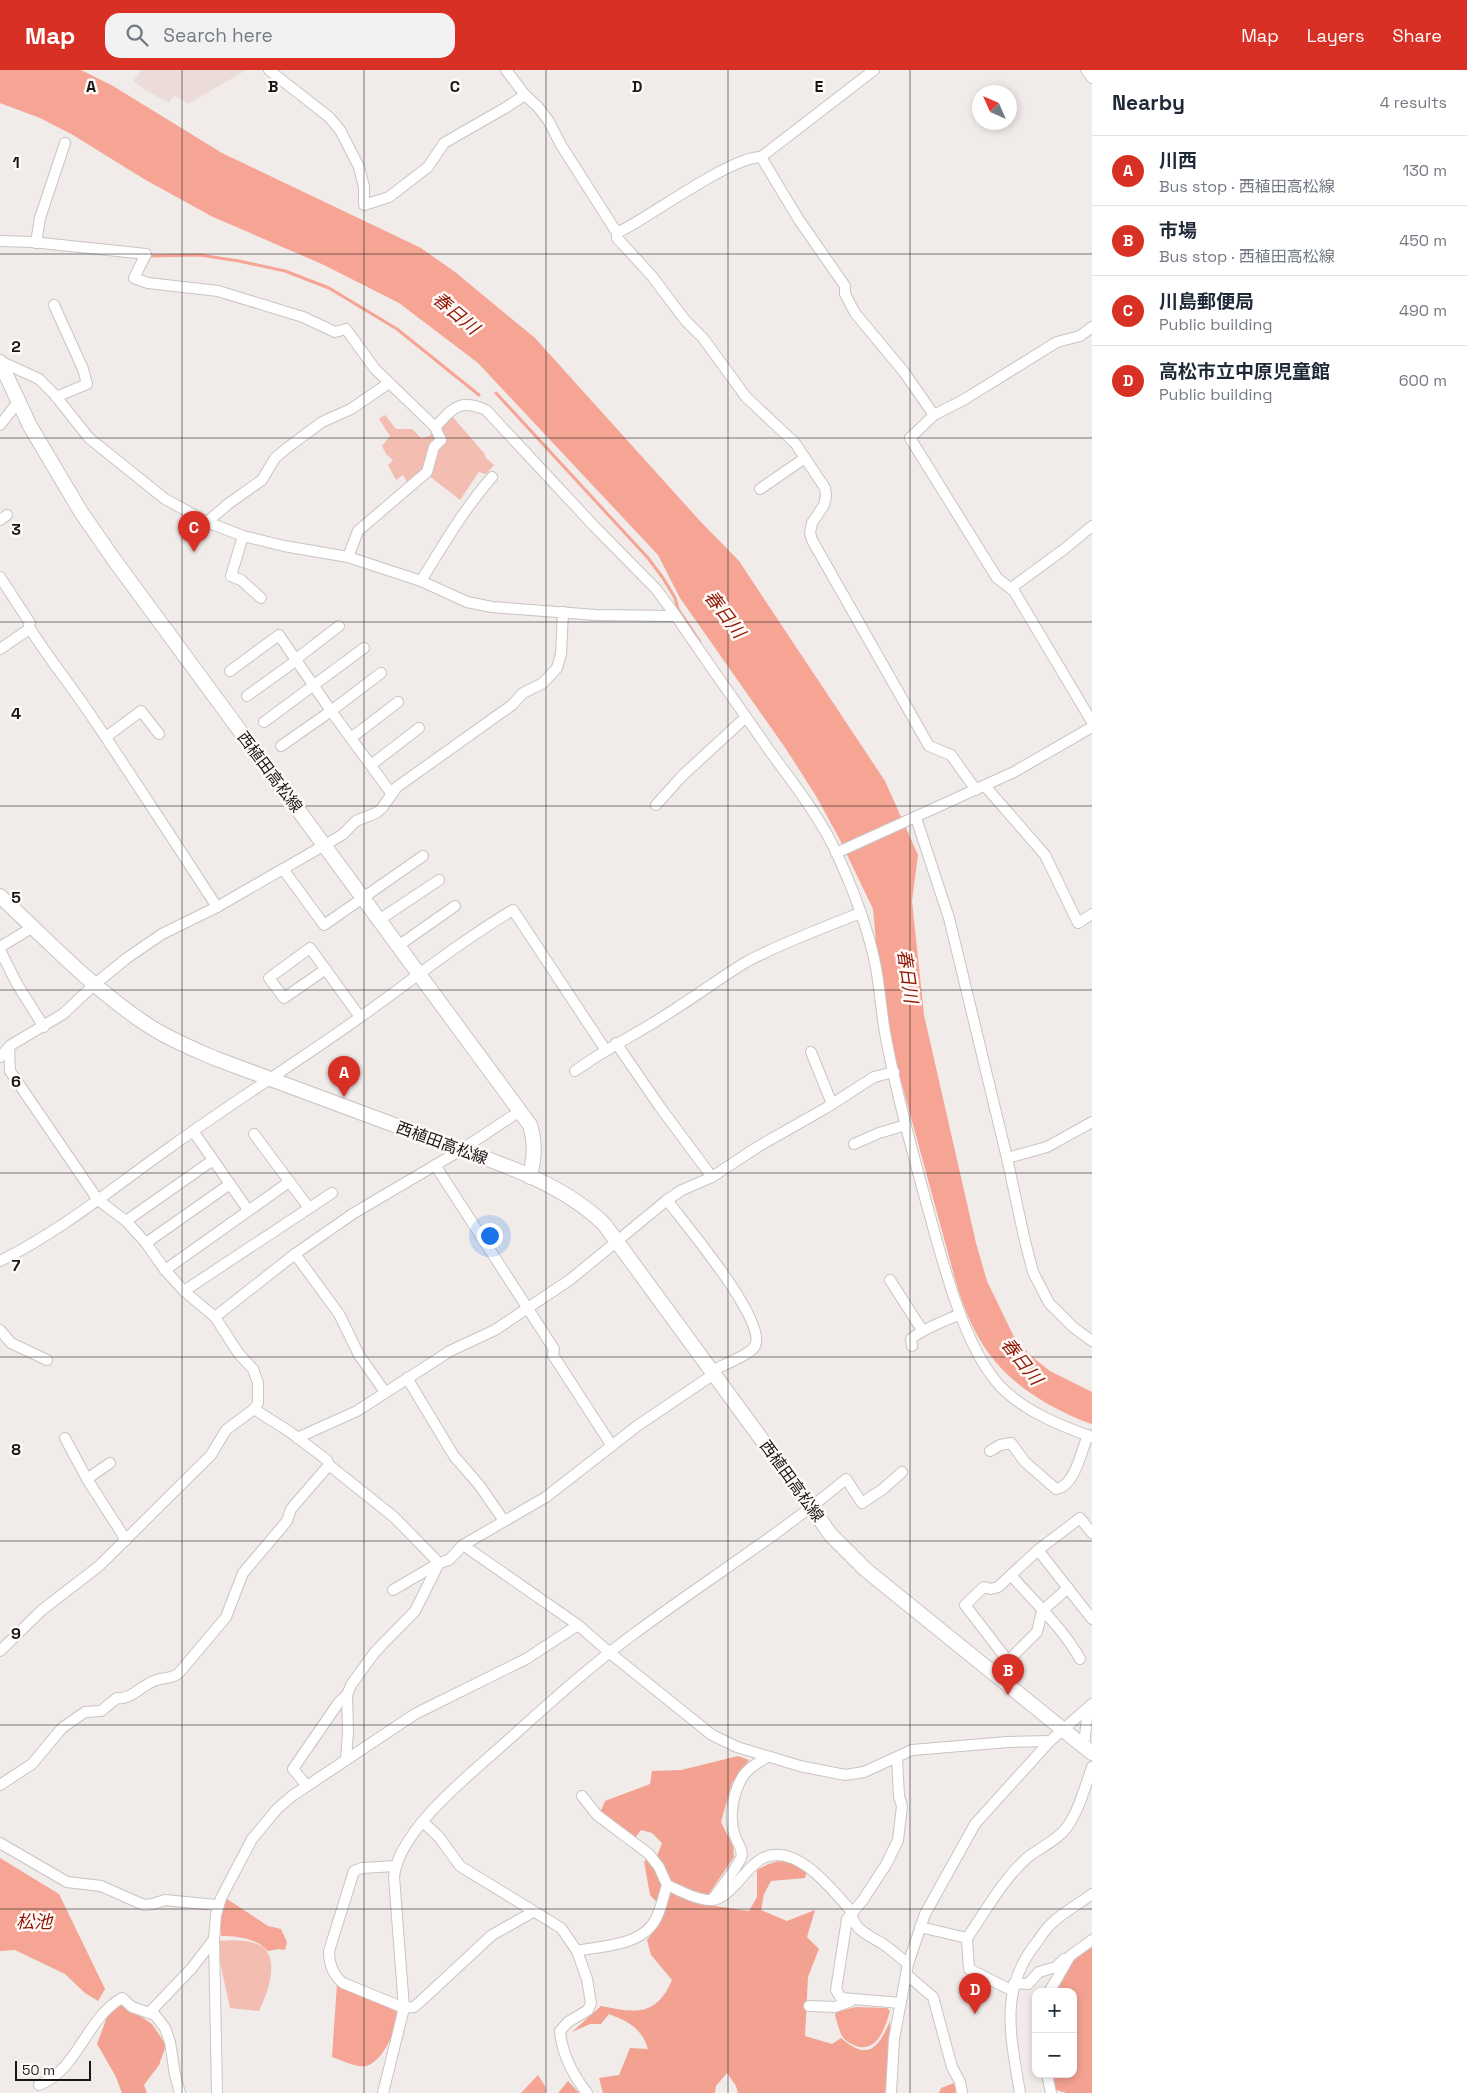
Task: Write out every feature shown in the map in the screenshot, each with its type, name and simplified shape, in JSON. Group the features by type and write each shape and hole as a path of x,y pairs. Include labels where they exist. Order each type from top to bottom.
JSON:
{"main road":[{"name":"西植田高松線","path":"0,362 18,402 81,512 115,561 530,1125 534,1138 535,1153 530,1177"},
{"name":"西植田高松線","path":"0,896 117,1003 176,1041 214,1058 530,1177 575,1199 604,1224 830,1534 866,1570 1088,1749"}],"street":[{"path":"269,70 329,117 340,130 359,168 364,187 364,205 389,196 428,167 444,143 525,95"},
{"path":"506,70 525,95 548,120 561,145 616,233 617,238 716,355 746,396 785,432 825,488 824,505 812,523 810,533 812,540 929,746 951,755 1045,855 1078,923 1092,914"},
{"path":"616,233 635,224 713,176 751,157 760,157 874,70"},
{"path":"1086,70 1092,78"},
{"path":"36,243 40,218 65,143"},
{"path":"760,157 845,286 844,294 855,313 904,372 934,415"},
{"path":"0,241 146,254 134,278 148,283 218,291 303,317 336,332 346,329 375,369 435,427 441,440 434,447 428,472 358,531 348,557"},
{"path":"54,305 83,369 87,384 56,397"},
{"path":"839,852 1014,772 1091,727 1014,591 998,578 910,438 934,415 965,399 1057,342 1080,336 1092,327"},
{"path":"0,362 39,379 89,438 165,499 208,522 243,536 284,546 348,557 421,581 466,602 492,607 596,615 676,616"},
{"path":"208,522 228,504 262,480 275,458 287,448 322,422 351,409 389,382"},
{"path":"0,426 18,402"},
{"path":"435,427 455,407 463,404 473,404 486,410 594,526 656,589 804,797 839,852 874,959 886,1038 906,1125 949,1284 960,1314 986,1367 1007,1393 1042,1415 1090,1436 1072,1479 1063,1488 1056,1489 1025,1462 1011,1443 1000,1445 990,1451"},
{"path":"760,489 805,458"},
{"path":"421,581 453,527 476,495 492,477"},
{"path":"1011,588 1064,550 1092,526"},
{"path":"243,536 231,576 247,584 261,598"},
{"path":"0,577 30,623 29,627 44,651 65,676 217,907"},
{"path":"0,1057 9,1048 62,1014 127,958 162,934 217,907 342,835 356,821 376,813 382,808 391,793 512,705 523,693 552,675 561,654 562,612"},
{"path":"247,696 339,626"},
{"path":"0,649 28,630 29,627"},
{"path":"230,671 279,635 331,711 391,793"},
{"path":"264,722 364,648"},
{"path":"281,746 381,673"},
{"path":"351,738 398,702"},
{"path":"106,737 141,711 160,734"},
{"path":"656,805 682,776 746,717"},
{"path":"371,765 419,728"},
{"path":"914,819 949,918 1008,1158 1024,1237 1034,1272 1049,1303 1073,1327 1092,1341"},
{"path":"283,869 324,924 423,856"},
{"path":"379,920 439,880"},
{"path":"398,946 455,906"},
{"path":"0,1261 39,1241 193,1131 360,1017 480,929 513,910 605,1049"},
{"path":"575,1071 605,1049 678,1007 701,990 749,961 798,938 860,913"},
{"path":"34,927 0,949 17,984 44,1027"},
{"path":"326,969 284,998 269,978 310,948 326,969 360,1017"},
{"path":"616,1043 660,1108 712,1177"},
{"path":"0,1650 42,1610 99,1566 211,1455 226,1430 254,1409 258,1403 258,1383 254,1369 239,1354 215,1317 164,1270 146,1243 126,1221 98,1200 5,1069 9,1048"},
{"path":"811,1052 832,1104"},
{"path":"297,1438 356,1411 450,1351 495,1330 552,1293 682,1190 712,1177 759,1146 832,1104 874,1077 894,1072"},
{"path":"215,1317 295,1254 354,1213 461,1150 520,1111"},
{"path":"1008,1158 1047,1147 1092,1122"},
{"path":"854,1144 879,1133 906,1125"},
{"path":"193,1131 248,1210"},
{"path":"254,1134 310,1208"},
{"path":"126,1221 213,1160"},
{"path":"435,1165 528,1307 554,1349 553,1355 612,1446"},
{"path":"164,1270 289,1182"},
{"path":"146,1243 230,1184"},
{"path":"184,1290 332,1193"},
{"path":"393,1590 439,1563 448,1560 463,1545 546,1497 637,1426 712,1373 750,1351 755,1346 756,1337 744,1306 704,1248 667,1200"},
{"path":"295,1254 339,1314 359,1355 385,1392"},
{"path":"890,1280 922,1330"},
{"path":"912,1346 911,1339 922,1330 929,1329 960,1314"},
{"path":"0,1330 11,1343 47,1360"},
{"path":"407,1378 454,1456 480,1486 504,1521"},
{"path":"254,1409 327,1460 329,1465 394,1517 439,1563"},
{"path":"65,1438 86,1479 126,1540"},
{"path":"86,1479 110,1463"},
{"path":"0,1785 32,1764 62,1728 85,1712 101,1711 117,1698 124,1699 155,1680 173,1677 179,1672 226,1617 243,1574 287,1521 291,1508 329,1465"},
{"path":"383,2093 404,2008 394,1877 395,1866 406,1843 423,1822 468,1776 562,1692 634,1633 811,1508 846,1479 862,1503 883,1489 902,1472"},
{"path":"1008,1661 965,1604 984,1587 991,1589 998,1587 1038,1550 1080,1518 1092,1533"},
{"path":"463,1545 578,1625 712,1735 737,1747 800,1766 845,1775 864,1772 912,1750 934,1746 1050,1741"},
{"path":"1038,1550 1092,1619"},
{"path":"346,1760 348,1732 347,1696 351,1685 365,1664 415,1611 439,1563"},
{"path":"1012,1575 1042,1611 1051,1617 1069,1640 1080,1659"},
{"path":"995,1674 1038,1632 1042,1611 1068,1588"},
{"path":"217,2093 214,1939 216,1915 222,1898 252,1839 277,1808 415,1714 526,1658 578,1625"},
{"path":"307,1786 293,1769 339,1702 347,1696"},
{"path":"891,2093 894,2039 907,1969 929,1906 975,1824 1050,1741 1090,1706"},
{"path":"1088,1749 1090,1706"},
{"path":"712,1900 741,1856 741,1847 735,1837 732,1823 732,1809 743,1777 749,1769 767,1757"},
{"path":"897,1758 899,1796 902,1806 898,1840 887,1863 847,1919 836,1990 840,1998 901,2003"},
{"path":"1092,1767 1077,1809 1066,1828 1047,1846 1028,1857 1004,1885 967,1938 969,1969 1013,1987 1028,1984 1039,1972 1056,1967 1092,1940"},
{"path":"582,1796 597,1815 649,1854 659,1867 667,1885 696,1898 712,1900 726,1894 764,1857 778,1856 800,1860 810,1867 852,1912 852,1919 859,1928 884,1944 933,1997 952,2067 960,2082 962,2093"},
{"path":"423,1822 439,1837 460,1866 561,1928 577,1951 587,1979 591,2003 588,2010 568,2022 560,2031 561,2046 576,2079 587,2093"},
{"path":"0,1844 67,1882 101,1886 114,1890 144,1905 165,1900 216,1905"},
{"path":"395,1866 362,1868 354,1871 330,1951 330,1962 338,1979 343,1983 404,2008 414,2007 492,1935 533,1912"},
{"path":"577,1951 624,1942 641,1936 653,1924 667,1885"},
{"path":"1020,2093 1012,2041 1010,2008 1013,1987 1028,1952 1050,1924 1092,1894"},
{"path":"920,1928 967,1938"},
{"path":"149,2013 192,1968 214,1939"},
{"path":"1051,1988 1070,1956"},
{"path":"39,2085 51,2081 75,2055 96,2023 115,2002 122,1998 132,2007 155,2015 165,2028 170,2042 180,2093"},
{"path":"809,2006 834,2007 852,2000"},
{"path":"1048,2078 1051,2093"}],"shaded area":[{"path":"140,70 246,70 188,104 174,95 169,103 145,90 133,81"},
{"path":"385,415 396,429 412,429 421,438 429,436 451,415 484,453 486,458 494,465 486,474 479,472 460,500 423,471 408,484 403,475 396,480 388,465 393,460 386,454 382,446 390,436 379,419"},
{"path":"738,1756 749,1760 732,1783 721,1822 733,1846 734,1857 702,1904 749,1911 757,1897 757,1870 770,1863 782,1861 794,1863 807,1869 805,1878 771,1881 764,1894 761,1910 787,1921 815,1910 807,1937 819,1949 808,1977 805,2036 832,2044 841,2038 858,2049 871,2049 881,2039 890,2021 889,2061 885,2093 738,2093 736,2086 727,2073 716,2086 715,2093 603,2093 599,2078 619,2075 630,2048 648,2049 642,2036 633,2026 609,2014 601,2024 590,2024 572,2032 601,2006 634,2011 643,2010 651,2006 659,2001 672,1980 651,1955 647,1940 659,1924 664,1910 650,1895 644,1861 657,1856 662,1843 652,1833 641,1830 635,1838 600,1813 605,1801 650,1784 652,1771 681,1770"},
{"path":"218,1941 251,1942 261,1946 267,1952 270,1959 270,1977 266,1996 259,2011 230,2008 218,1953"},
{"path":"1092,1944 1092,2093 1067,2093 1056,2090 1053,2078 1077,2078 1077,1988 1058,1988 1077,1955"},
{"path":"122,2004 152,2024 166,2045 159,2065 144,2085 147,2093 122,2093 115,2075 97,2044 107,2017"},
{"path":"568,2081 579,2093 558,2093"},
{"path":"954,2083 957,2093 939,2093 941,2088"}],"water":[{"name":"春日川","path":"0,70 81,70 113,86 222,153 421,248 455,272 535,338 700,521 739,561 885,781 918,855 912,901 924,1015 976,1243 987,1281 1014,1337 1031,1356 1050,1371 1092,1392 1092,1424 1057,1409 1027,1391 998,1364 986,1350 976,1333 954,1275 891,1044 878,966 873,909 839,838 816,796 786,749 680,598 658,555 478,363 399,303 324,265 211,216 144,179 73,135 40,118 0,103"},
{"name":"松池","path":"0,1858 59,1894 105,1989 98,2001 85,1993 65,1974 15,1950 0,1951"},
{"path":"227,1899 268,1926 281,1929 287,1942 285,1950 268,1951 258,1943 246,1939 221,1936 220,1917"},
{"path":"337,1984 395,2007 396,2022 390,2041 379,2057 366,2066 354,2065 332,2057"},
{"path":"856,2007 887,2008 890,2011 883,2031 870,2046 864,2047 851,2044 843,2038 839,2029 835,2015 836,2012"},
{"path":"538,2075 545,2086 546,2093 521,2093"}],"waterway":[{"path":"150,256 200,255 239,261 285,271 329,288 397,329 479,395"},
{"path":"496,393 648,558 663,578 675,598 678,609 700,642"}],"place":[{"name":"川島郵便局","path":"194,552"},
{"name":"川西","path":"344,1097"},
{"name":"市場","path":"1008,1695"},
{"name":"高松市立中原児童館","path":"975,2014"}]}
